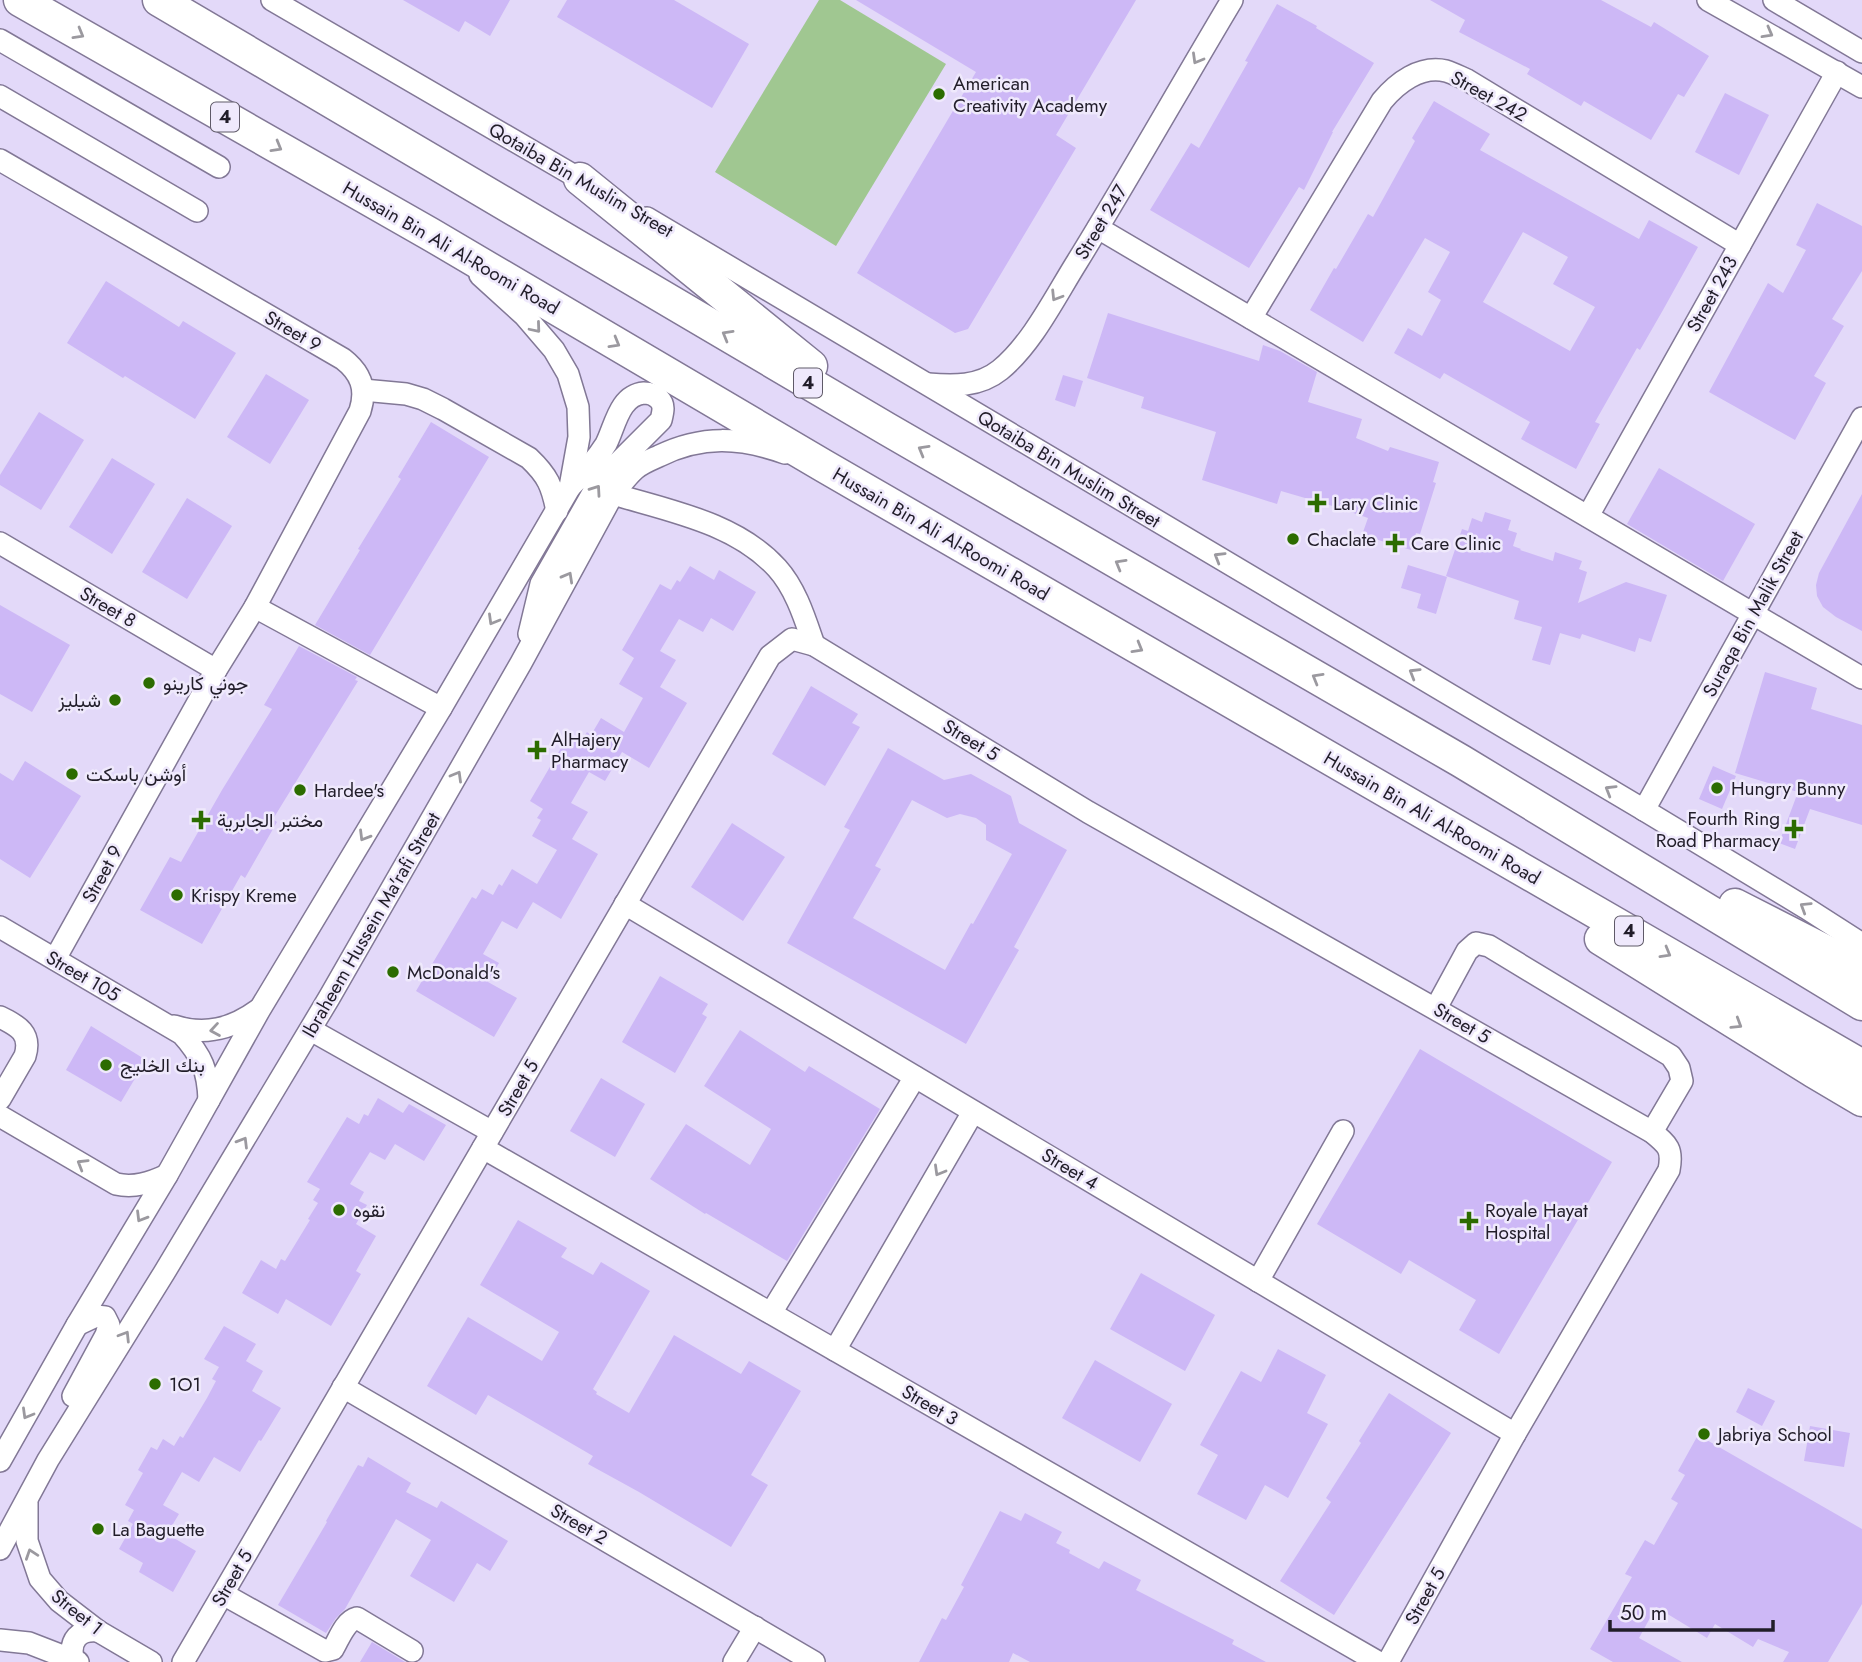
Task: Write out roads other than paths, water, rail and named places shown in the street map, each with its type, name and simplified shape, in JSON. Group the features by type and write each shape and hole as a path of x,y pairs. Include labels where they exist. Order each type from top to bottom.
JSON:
{"highway":[{"name":"Hussain Bin Ali Al-Roomi Road","path":"20,0 430,234 824,466 1862,1066"},
{"name":"4","path":"159,0 887,429 1461,761 1862,1004"},
{"path":"580,179 887,429"},
{"path":"1461,761 1862,970"},
{"path":"1395,796 1581,926 1862,1100"},
{"path":"1813,1071 1862,1112"}],"street":[{"name":"Street 247","path":"926,384 953,386 988,378 1000,370 1031,336 1232,0"},
{"path":"1708,0 1862,87"},
{"path":"1774,0 1862,52"},
{"name":"Qotaiba Bin Muslim Street","path":"276,1 1644,810 1862,944"},
{"path":"0,40 219,167"},
{"name":"Street 242","path":"1251,318 1382,101 1391,90 1422,72 1444,71 1467,80 1740,245"},
{"name":"Street 243","path":"1588,516 1837,72"},
{"path":"0,96 197,211"},
{"name":"Street 9","path":"0,160 343,359 358,374 363,390 360,411 255,607 216,670 54,959"},
{"path":"1098,228 1862,678"},
{"path":"430,234 524,315 554,350 568,374 578,407 579,437 570,487"},
{"path":"363,390 406,394 423,399 529,458 552,488 557,511"},
{"path":"0,1461 167,1175 260,1009 570,487 591,465 606,443 619,412 630,399 645,393 652,395 660,400 664,410 661,420 612,468 594,491 541,584 522,663"},
{"name":"Suraqa Bin Malik Street","path":"1644,810 1862,418"},
{"name":"Ibraheem Hussein Ma'rafi Street","path":"0,1549 48,1460 310,1030 522,663 614,494 634,470 645,462 679,446 715,440 739,441 775,449 824,466"},
{"path":"614,494 706,523 743,540 778,569 798,601 814,645"},
{"name":"Street 8","path":"0,543 216,670"},
{"path":"255,607 441,708"},
{"name":"Street 5","path":"183,1662 770,656 792,639 814,645 1088,812 1436,1008 1652,1132 1666,1143 1672,1155 1669,1170 1388,1662"},
{"name":"Street 4","path":"625,904 1516,1434"},
{"name":"Street 105","path":"0,927 182,1034 195,1048 204,1064 209,1100"},
{"path":"1436,1008 1467,951 1476,943 1489,946 1671,1056 1679,1068 1682,1081 1652,1132"},
{"name":"Street 105","path":"167,1024 206,1032 244,1021 260,1009"},
{"path":"0,1017 20,1028 27,1041 25,1056 0,1099"},
{"name":"Street 3","path":"310,1030 771,1313 1378,1662"},
{"path":"771,1313 915,1077"},
{"path":"835,1350 973,1112"},
{"path":"0,1116 116,1184 141,1185 167,1175"},
{"path":"1258,1281 1343,1131"},
{"path":"48,1460 61,1418 109,1325 105,1317 100,1315 78,1325"},
{"name":"Street 2","path":"343,1387 814,1662"},
{"name":"Street 1","path":"27,1499 27,1541 40,1579 59,1601 98,1631 151,1662"},
{"path":"223,1594 325,1651 332,1649 354,1618 412,1651"},
{"path":"734,1662 755,1627"},
{"path":"76,1660 71,1649 73,1640 88,1630 98,1631"},
{"name":"Street 1","path":"0,1640 29,1643 76,1660"}],"place":[{"name":"American Creativity Academy","path":"939,94"},
{"name":"Lary Clinic","path":"1317,503"},
{"name":"Chaclate","path":"1293,539"},
{"name":"Care Clinic","path":"1395,543"},
{"name":"جوني كارينو","path":"149,683"},
{"name":"شيليز","path":"115,700"},
{"name":"AlHajery Pharmacy","path":"537,750"},
{"name":"أوشن باسكت","path":"72,774"},
{"name":"Hungry Bunny","path":"1717,788"},
{"name":"Hardee's","path":"300,790"},
{"name":"مختبر الجابرية","path":"201,820"},
{"name":"Fourth Ring Road Pharmacy","path":"1794,829"},
{"name":"Krispy Kreme","path":"177,895"},
{"name":"McDonald's","path":"393,972"},
{"name":"بنك الخليج","path":"106,1065"},
{"name":"نقوه","path":"339,1210"},
{"name":"Royale Hayat Hospital","path":"1469,1221"},
{"name":"1O1","path":"155,1384"},
{"name":"Jabriya School","path":"1704,1434"},
{"name":"La Baguette","path":"98,1529"}]}
